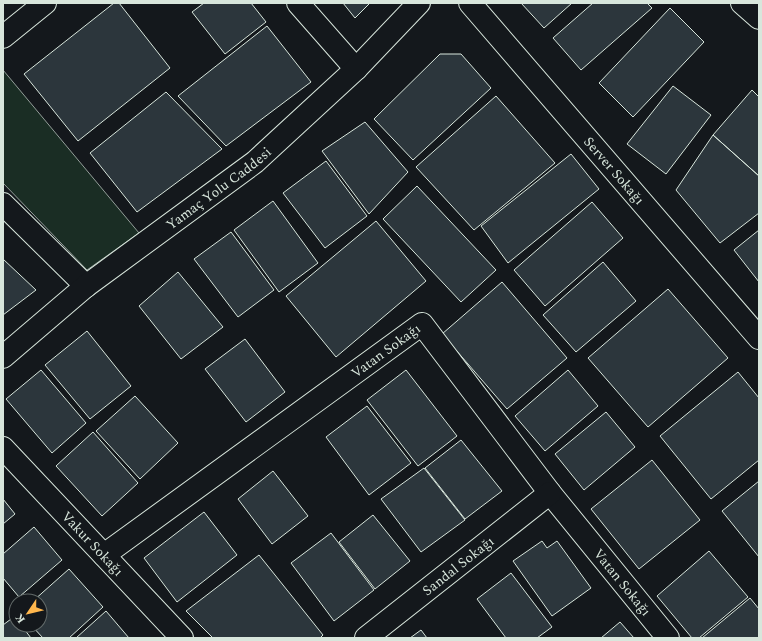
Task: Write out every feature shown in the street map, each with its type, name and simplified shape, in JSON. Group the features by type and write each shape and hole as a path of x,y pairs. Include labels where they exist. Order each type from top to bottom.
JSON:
{"street":[{"path":"3,37 45,3"},
{"path":"298,3 356,69"},
{"name":"Yamaç Yolu Caddesi","path":"3,356 86,286 255,162 356,69 419,3"},
{"name":"Server Sokağı","path":"470,3 759,338"},
{"path":"742,3 759,18"},
{"path":"3,204 86,286"},
{"name":"Vatan Sokağı","path":"104,555 422,324 550,493 668,638"},
{"name":"Vakur Sokağı","path":"3,448 182,638"},
{"name":"Sandal Sokağı","path":"366,638 550,493"}],"green space":[{"path":"3,70 139,233 87,270 3,183"}],"building":[{"path":"114,3 119,3 170,68 78,141 24,74"},
{"path":"204,3 251,3 266,22 225,54 192,12"},
{"path":"343,3 370,3 355,18"},
{"path":"521,3 572,3 544,28"},
{"path":"593,3 647,3 652,8 581,70 553,38"},
{"path":"670,8 704,42 633,117 599,83"},
{"path":"267,26 311,82 226,146 178,96"},
{"path":"440,54 461,54 491,88 413,160 374,119"},
{"path":"673,86 711,115 666,174 627,144"},
{"path":"752,90 759,97 759,176 713,135"},
{"path":"166,92 222,149 137,212 90,153"},
{"path":"496,96 555,163 474,230 416,167"},
{"path":"365,122 408,172 369,214 322,151"},
{"path":"713,135 759,176 759,213 720,243 676,190"},
{"path":"571,154 599,189 508,263 481,226"},
{"path":"326,161 367,216 325,248 283,193"},
{"path":"417,186 496,270 461,302 383,219"},
{"path":"273,201 318,263 279,292 234,230"},
{"path":"592,202 623,238 545,306 514,270"},
{"path":"376,221 426,281 336,357 286,296"},
{"path":"759,230 759,282 734,250"},
{"path":"231,232 274,290 238,317 194,259"},
{"path":"3,259 36,290 3,315"},
{"path":"603,262 636,301 576,352 543,315"},
{"path":"178,272 223,327 181,359 139,306"},
{"path":"502,282 567,358 507,409 442,334"},
{"path":"668,289 728,358 648,427 588,358"},
{"path":"87,331 131,386 90,419 45,365"},
{"path":"245,339 285,392 246,422 205,369"},
{"path":"41,370 86,423 52,453 6,399"},
{"path":"406,370 457,436 418,466 367,400"},
{"path":"568,370 598,406 545,451 515,416"},
{"path":"738,372 759,398 759,460 711,499 660,436"},
{"path":"135,396 178,443 140,479 96,431"},
{"path":"367,406 411,463 369,495 326,437"},
{"path":"606,412 635,447 584,490 555,454"},
{"path":"93,432 138,483 102,516 56,466"},
{"path":"461,440 502,491 465,519 425,468"},
{"path":"652,460 700,520 639,569 591,509"},
{"path":"424,468 465,520 421,552 381,499"},
{"path":"273,471 308,516 272,544 238,499"},
{"path":"759,481 759,557 722,511"},
{"path":"3,499 15,514 3,524"},
{"path":"204,512 237,555 177,602 144,558"},
{"path":"373,515 410,561 375,589 339,542"},
{"path":"34,527 62,560 24,593 16,593 3,578 3,554"},
{"path":"331,533 374,590 334,621 291,563"},
{"path":"542,541 547,548 557,541 591,588 552,616 513,561"},
{"path":"709,551 748,597 699,638 692,638 657,596"},
{"path":"259,555 323,635 320,638 213,638 186,611"},
{"path":"69,569 103,607 69,638 43,638 38,633 48,633 48,593 42,593"},
{"path":"511,573 552,627 537,638 506,638 477,599"},
{"path":"750,598 759,609 759,638 702,638"},
{"path":"106,611 129,638 76,638"},
{"path":"8,621 8,633 27,633 31,638 3,638 3,625"},
{"path":"620,622 634,638 601,638"},
{"path":"421,630 427,638 410,638"}]}
